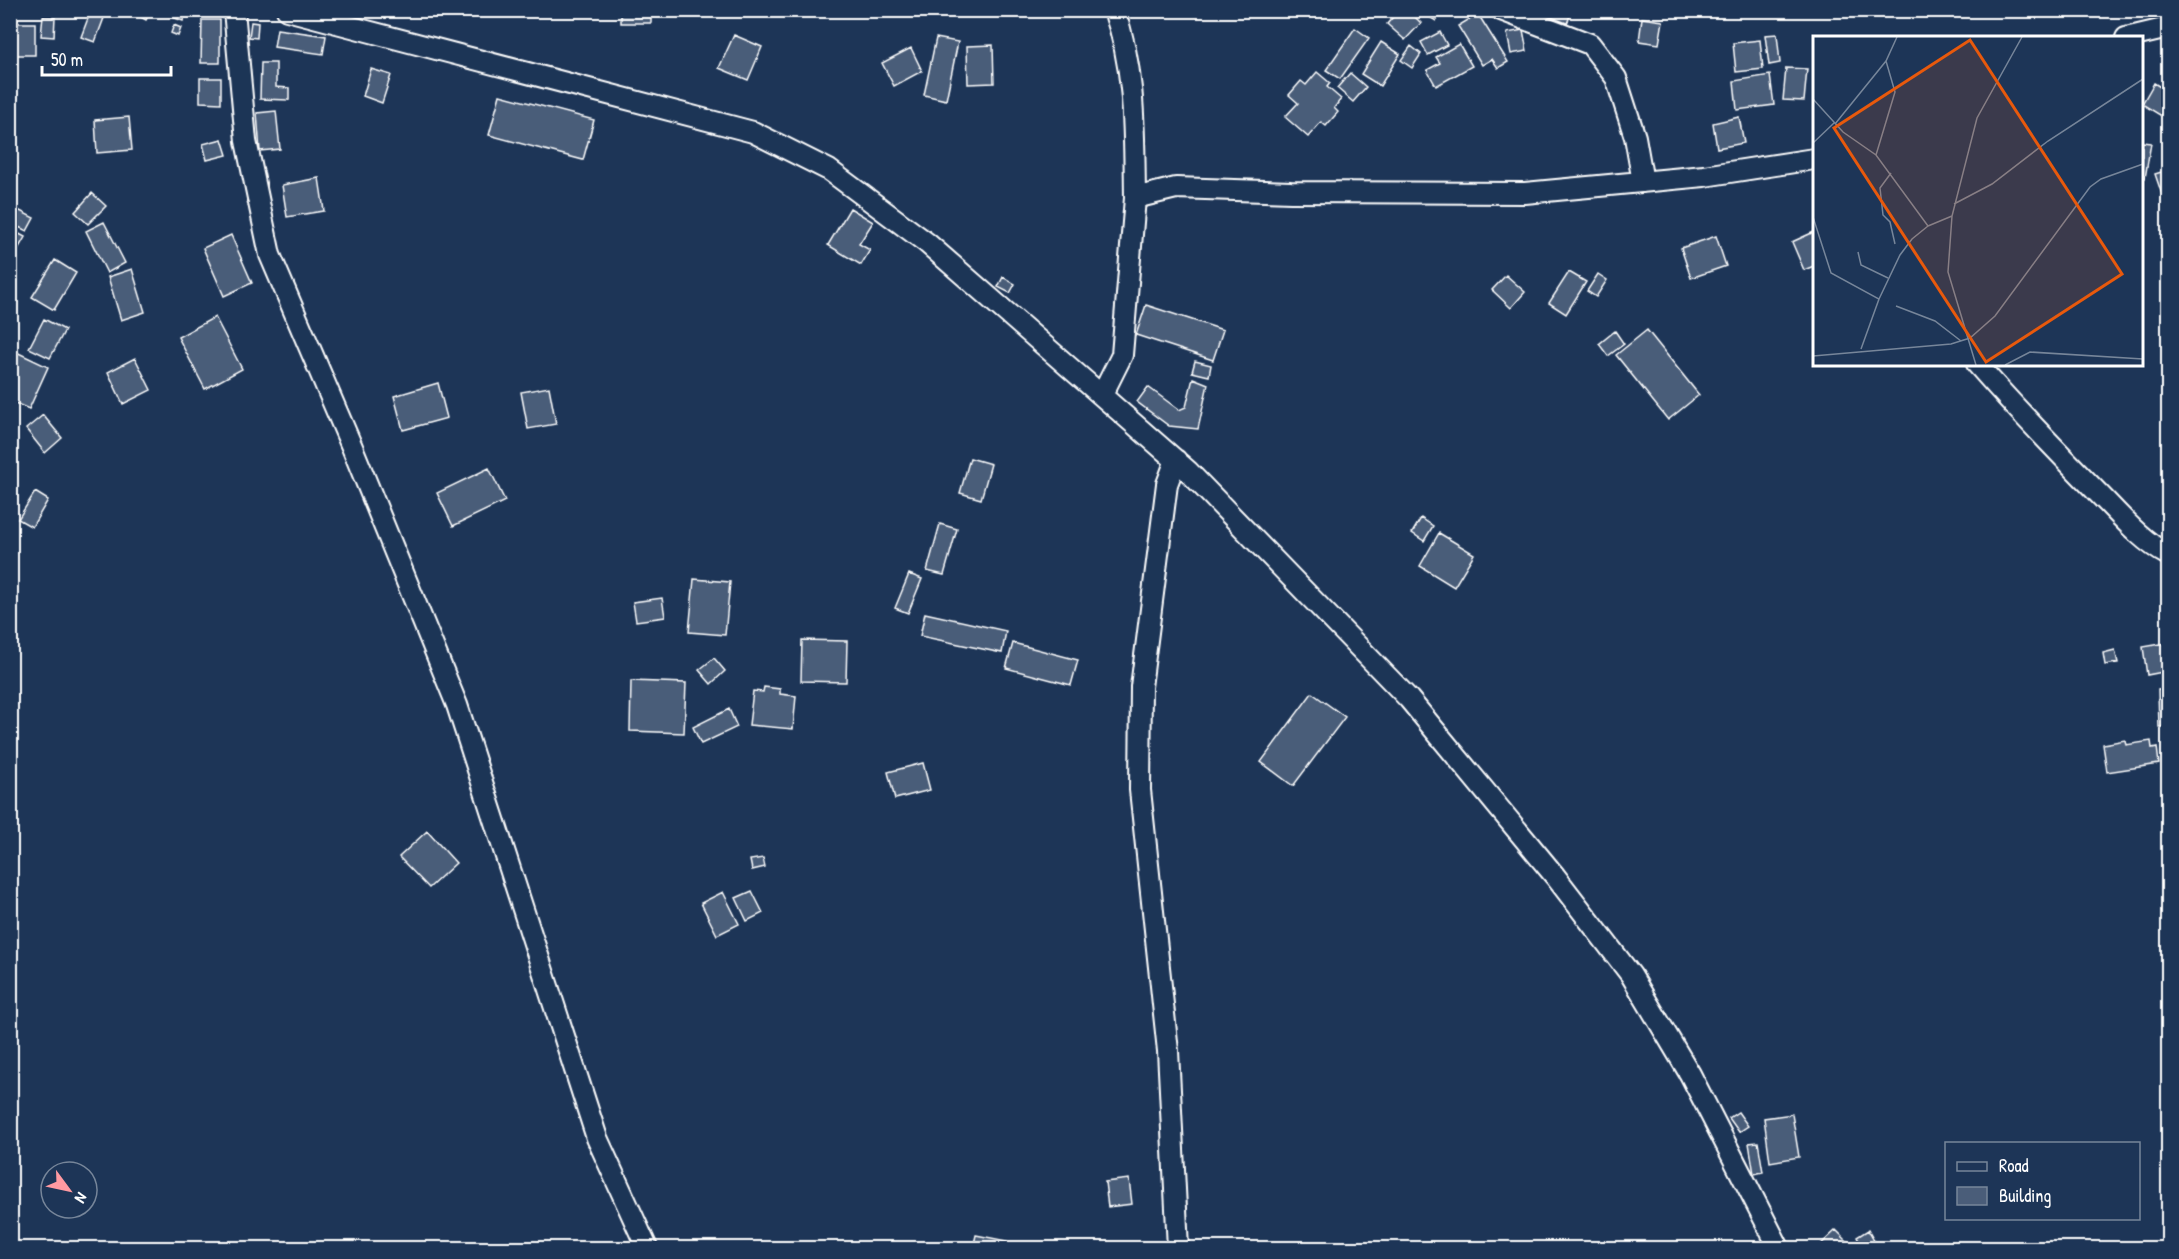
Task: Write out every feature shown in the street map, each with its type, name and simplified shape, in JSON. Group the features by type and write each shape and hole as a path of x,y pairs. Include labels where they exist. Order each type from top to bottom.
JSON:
{"street":[{"path":"234,10 246,141 270,255 352,447 457,705 597,1138 647,1248"},
{"path":"287,10 753,132 829,170 927,243 1176,460 1409,699 1562,885 1631,975 1690,1074 1779,1248"},
{"path":"1102,395 1122,355 1135,198 1133,104 1125,39 1114,10"},
{"path":"1501,10 1590,44 1616,78 1635,137 1643,182"},
{"path":"2135,36 2169,28"},
{"path":"1135,198 1176,188 1291,192 1525,193 1704,176 1813,159"},
{"path":"1979,366 2024,418 2121,517 2151,546 2169,555"},
{"path":"1176,460 1167,484 1141,687 1140,790 1168,1051 1178,1248"}],"building":[{"path":"128,10 151,10 146,20"},
{"path":"169,10 186,10 183,21 167,15"},
{"path":"621,10 651,10 651,23 621,23"},
{"path":"1260,10 1298,10 1298,14"},
{"path":"1399,10 1408,10 1421,23 1405,40 1387,24"},
{"path":"1418,10 1442,10 1436,21"},
{"path":"1523,10 1564,10 1571,13 1566,26"},
{"path":"90,13 104,18 95,42 81,37"},
{"path":"1478,14 1508,62 1498,68 1492,59 1482,65 1458,26"},
{"path":"43,16 55,17 54,37 41,36"},
{"path":"1642,18 1663,21 1659,44 1639,41"},
{"path":"202,20 220,20 220,63 201,63"},
{"path":"251,22 258,23 257,38 249,37"},
{"path":"10,23 35,23 35,55 10,55"},
{"path":"174,25 181,28 178,36 171,33"},
{"path":"1355,28 1369,38 1340,79 1326,70"},
{"path":"277,29 326,36 323,54 274,47"},
{"path":"1523,30 1527,51 1511,54 1507,33"},
{"path":"1440,32 1447,45 1428,55 1421,42"},
{"path":"1777,34 1780,63 1769,65 1765,35"},
{"path":"734,35 762,47 748,80 719,68"},
{"path":"936,38 958,42 946,100 924,95"},
{"path":"1760,40 1763,69 1736,72 1733,43"},
{"path":"1381,42 1400,54 1380,86 1361,74"},
{"path":"1459,44 1472,66 1436,86 1427,70 1440,63 1436,57"},
{"path":"993,45 994,83 968,84 967,46"},
{"path":"1411,46 1421,54 1412,68 1401,60"},
{"path":"911,48 922,71 894,86 882,63"},
{"path":"261,63 276,63 276,87 289,88 289,100 260,99"},
{"path":"1786,68 1807,69 1804,101 1783,100"},
{"path":"371,69 391,75 382,103 363,96"},
{"path":"1317,72 1330,83 1327,87 1341,99 1334,108 1338,112 1326,126 1321,122 1308,137 1285,117 1298,103 1289,95 1301,81 1306,85"},
{"path":"1350,73 1366,87 1353,102 1337,88"},
{"path":"1770,75 1774,105 1737,110 1734,81"},
{"path":"200,78 221,78 221,103 200,102"},
{"path":"2154,83 2168,92 2168,120 2143,105"},
{"path":"500,95 594,120 583,160 489,135"},
{"path":"276,111 280,149 260,151 257,113"},
{"path":"129,117 132,150 97,153 95,120"},
{"path":"1739,117 1744,143 1717,148 1713,123"},
{"path":"222,139 227,155 207,160 203,144"},
{"path":"2143,142 2151,143 2145,178 2143,177"},
{"path":"2168,170 2168,199 2164,200 2155,174"},
{"path":"319,178 324,211 287,217 282,185"},
{"path":"92,193 106,206 88,224 75,212"},
{"path":"10,206 34,218 27,231 10,223"},
{"path":"850,208 873,222 859,244 870,250 861,265 828,245"},
{"path":"104,222 125,263 107,273 86,231"},
{"path":"10,229 25,237 10,263"},
{"path":"1813,232 1813,266 1804,270 1792,242"},
{"path":"231,235 252,283 224,296 203,248"},
{"path":"1716,236 1726,266 1691,278 1681,248"},
{"path":"55,260 76,273 54,310 32,297"},
{"path":"132,269 145,312 121,320 108,277"},
{"path":"1569,272 1586,282 1566,314 1549,303"},
{"path":"1598,274 1607,280 1596,297 1587,291"},
{"path":"1506,275 1525,292 1511,308 1492,290"},
{"path":"1003,277 1015,284 1010,293 998,287"},
{"path":"1146,305 1223,330 1213,360 1136,335"},
{"path":"215,317 242,369 205,389 178,337"},
{"path":"44,319 65,330 50,358 29,348"},
{"path":"1647,330 1699,395 1668,420 1616,355"},
{"path":"1615,331 1624,344 1608,356 1599,344"},
{"path":"10,349 48,367 29,409 10,401"},
{"path":"135,358 151,390 123,404 108,372"},
{"path":"2163,358 2168,358 2168,387 2162,387"},
{"path":"1195,361 1211,365 1209,376 1192,372"},
{"path":"1193,378 1208,384 1198,429 1169,426 1137,402 1148,387 1179,410 1186,407"},
{"path":"438,383 447,418 403,430 394,396"},
{"path":"549,387 556,424 528,429 521,392"},
{"path":"43,415 62,438 45,453 26,429"},
{"path":"970,458 991,464 981,499 960,493"},
{"path":"489,468 505,501 453,526 437,493"},
{"path":"35,492 48,500 32,527 18,519"},
{"path":"1421,518 1433,526 1424,541 1412,533"},
{"path":"940,524 957,529 944,575 927,571"},
{"path":"1439,533 1474,554 1454,587 1420,566"},
{"path":"909,574 922,579 908,613 895,608"},
{"path":"694,579 730,582 725,635 689,632"},
{"path":"662,598 665,617 636,621 633,602"},
{"path":"925,613 1006,631 1002,653 920,636"},
{"path":"802,640 847,641 846,682 801,681"},
{"path":"1013,643 1078,660 1071,685 1006,668"},
{"path":"2167,643 2168,671 2147,675 2143,647"},
{"path":"2115,650 2118,663 2105,665 2103,653"},
{"path":"714,658 725,671 711,684 699,670"},
{"path":"631,681 686,683 684,733 630,731"},
{"path":"764,687 780,689 780,694 796,696 793,729 749,725 753,691 763,692"},
{"path":"2168,689 2168,727 2159,727 2158,690"},
{"path":"1312,693 1345,717 1293,786 1261,762"},
{"path":"729,709 737,727 701,744 693,727"},
{"path":"2125,740 2126,745 2151,741 2152,748 2157,747 2159,764 2107,772 2103,744"},
{"path":"923,763 930,790 895,799 888,772"},
{"path":"427,831 456,863 429,888 399,857"},
{"path":"763,858 765,867 752,870 750,860"},
{"path":"752,891 763,913 747,921 736,898"},
{"path":"723,892 739,924 717,935 701,903"},
{"path":"1738,1112 1748,1126 1739,1132 1729,1118"},
{"path":"1792,1114 1799,1157 1770,1162 1764,1118"},
{"path":"1758,1142 1763,1172 1754,1174 1749,1143"},
{"path":"1129,1179 1132,1204 1108,1207 1105,1182"},
{"path":"1836,1230 1854,1248 1817,1248"},
{"path":"1868,1230 1878,1248 1863,1248 1857,1237"},
{"path":"976,1235 1007,1241 1006,1248 973,1248"}]}
